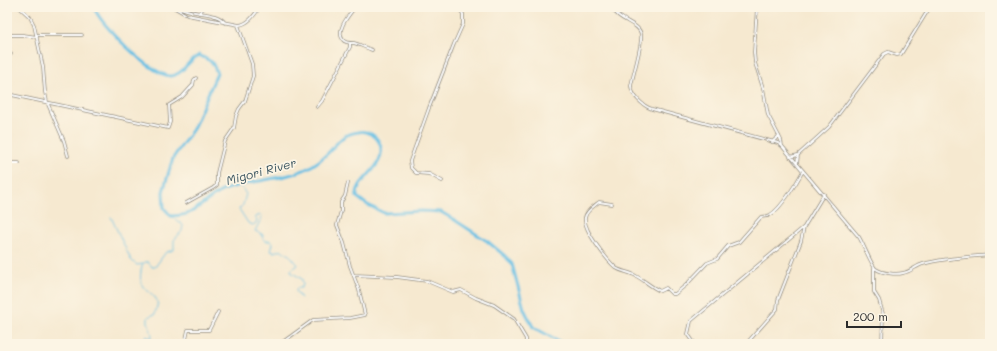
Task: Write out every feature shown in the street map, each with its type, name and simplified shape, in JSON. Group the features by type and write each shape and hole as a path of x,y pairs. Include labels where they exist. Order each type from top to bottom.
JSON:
{"street":[{"path":"19,7 31,19 34,25 43,67 47,102 64,141 68,156"},
{"path":"173,7 187,15 226,24 244,25"},
{"path":"179,7 187,11 216,17 224,20 226,24"},
{"path":"198,13 204,7"},
{"path":"240,29 260,7"},
{"path":"355,7 349,14 341,30 343,40 372,50"},
{"path":"442,181 430,174 417,174 411,168 410,162 448,57 463,24 463,14 458,7"},
{"path":"611,7 619,16 636,27 640,32 640,44 631,89 633,94 645,106 657,111 782,146"},
{"path":"757,7 754,52 755,63 763,88 768,115 782,146 859,237 874,268 874,292 879,300 883,314 882,344"},
{"path":"790,156 798,155 829,127 885,54 889,52 897,56 901,54 930,7"},
{"path":"186,203 213,188 217,184 217,173 225,141 234,128 236,116 245,101 252,80 253,67 238,25"},
{"path":"7,35 82,35"},
{"path":"317,107 322,101 335,77 350,47 350,43"},
{"path":"7,94 168,128 170,119 169,105 182,97 196,78"},
{"path":"42,101 45,94"},
{"path":"772,142 778,136"},
{"path":"797,164 798,155"},
{"path":"7,163 19,163"},
{"path":"612,204 599,202 585,217 586,224 595,242 608,260 619,269 636,276 660,291 666,288 674,294 686,285 710,260 717,259 728,246 739,242 760,217 769,216 775,211 788,195 803,171"},
{"path":"280,344 313,320 350,318 365,315 366,312 337,225 341,211 341,202 345,196 348,183"},
{"path":"695,344 688,334 691,321 804,227 824,194"},
{"path":"746,344 777,308 779,298 801,241 804,227"},
{"path":"874,268 893,273 903,273 924,264 959,258 990,255"},
{"path":"354,275 397,277 427,281 453,292 461,290 494,305 514,319 526,339 526,344"},
{"path":"185,344 188,330 209,330 218,312"}],"waterway":[{"name":"Migori River","path":"94,7 105,25 127,48 151,67 162,73 174,76 199,55 212,62 217,73 193,129 173,158 163,192 164,208 171,216 187,214 198,208 218,193 233,187 299,172 310,167 327,154 343,137 352,133 368,133 374,136 378,141 381,152 375,167 360,184 357,191 357,197 366,204 384,213 422,211 441,212 487,241 512,264 524,309 533,327 564,344"},
{"path":"240,185 246,194 243,205 239,209 248,223 253,225 257,220 255,217 261,215 262,217 255,231 262,234 265,241 271,241 273,244 271,251 281,251 288,254 298,265 291,270 291,272 302,279 303,285 301,288 297,288 296,291 301,298"},
{"path":"133,344 141,341 146,336 151,338 152,335 148,317 155,314 158,302 141,283 141,271 145,262 148,262 152,267 155,267 166,252 174,250 174,240 182,231 183,225 171,216"},
{"path":"111,217 131,260 137,265 143,264"}]}
